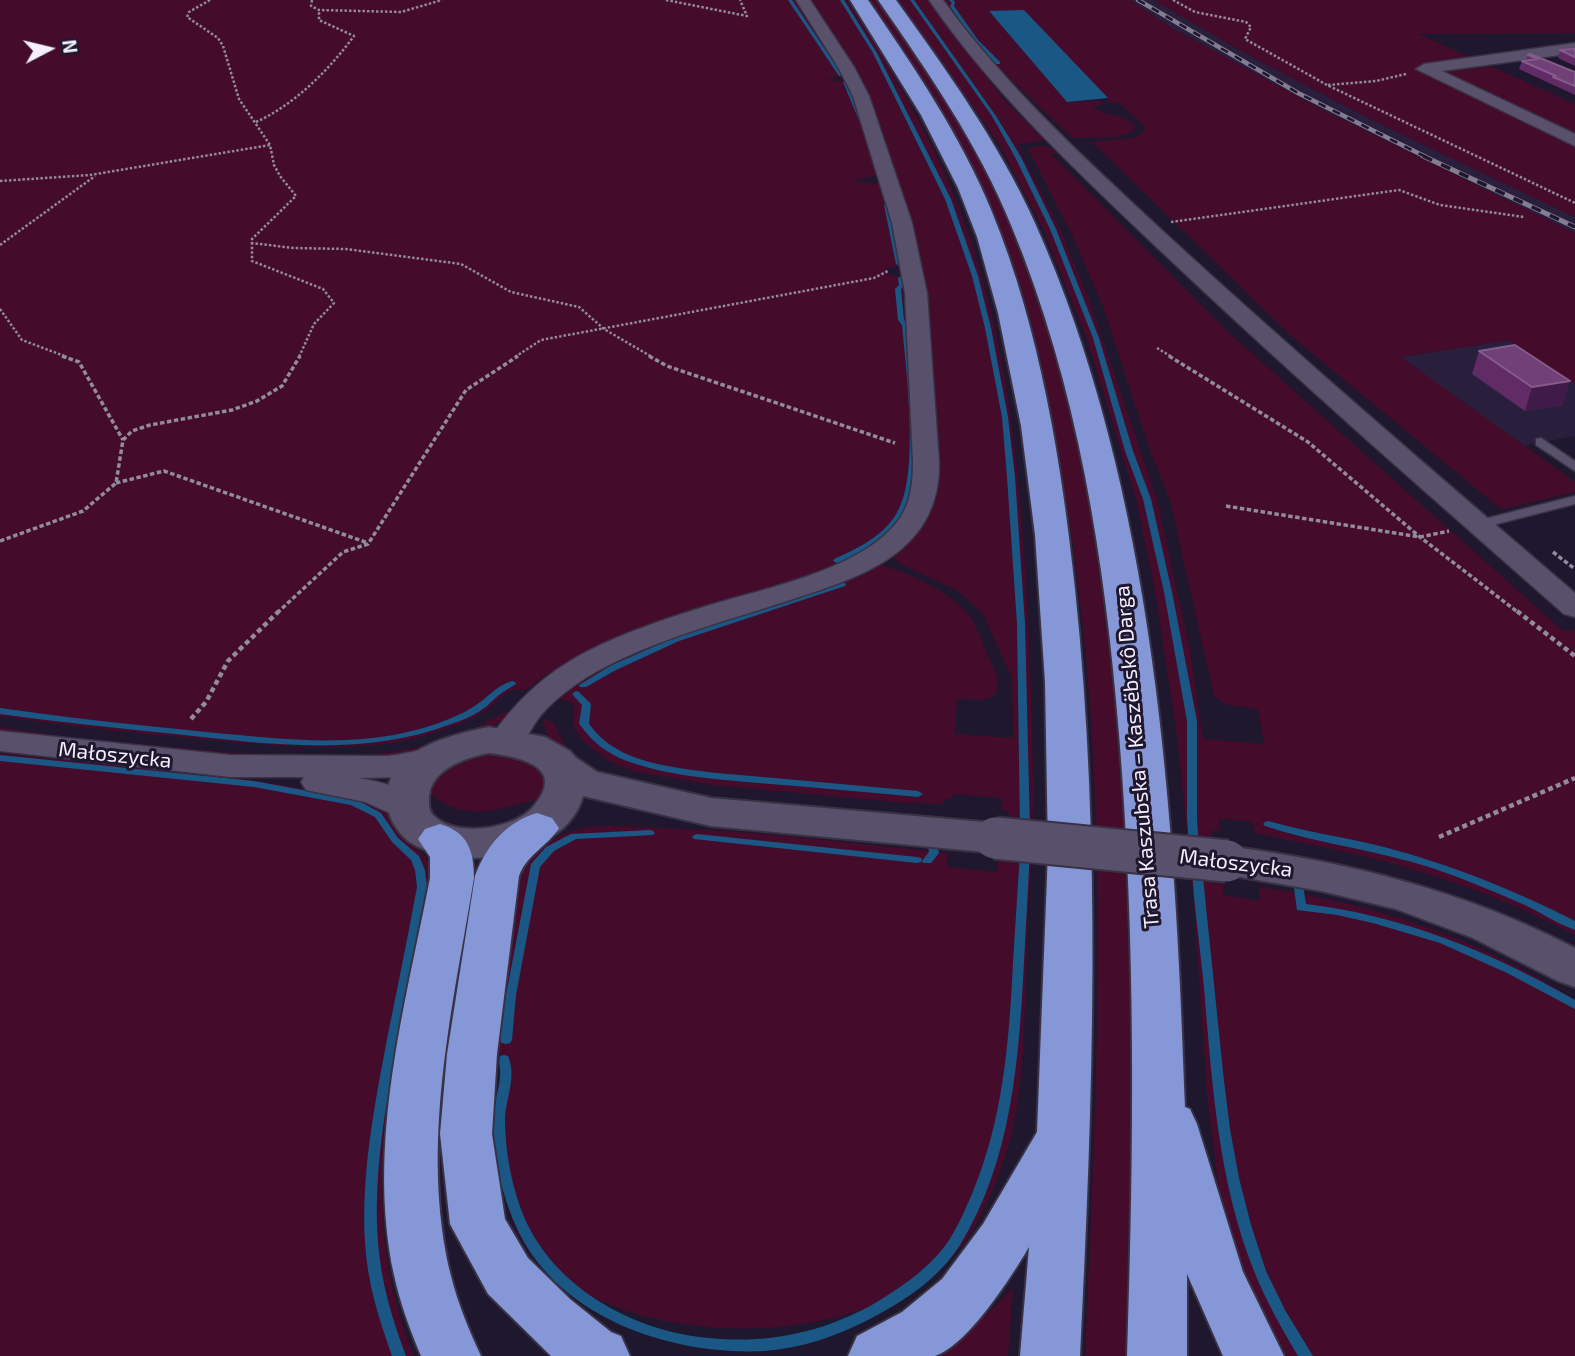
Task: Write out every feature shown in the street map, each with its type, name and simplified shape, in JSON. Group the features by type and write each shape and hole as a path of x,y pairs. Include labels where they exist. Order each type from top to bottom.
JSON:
{"highway":[{"path":"859,0 920,97 970,188 1009,303 1038,435 1059,587 1067,730 1070,987 1050,1356"},
{"name":"Trasa Kaszubska – Kaszëbskô Darga","path":"887,0 964,113 1022,222 1058,314 1093,436 1123,590 1149,835 1158,1074 1157,1356"},
{"path":"424,824 452,855 452,878 422,1054 412,1129 410,1175 413,1225 420,1268 432,1313 451,1356"},
{"path":"541,825 511,850 502,862 497,876 472,1054 466,1134 478,1224 508,1276 549,1318 590,1352 600,1356"},
{"path":"1158,1074 1209,1258 1234,1322 1254,1356"},
{"path":"878,1356 908,1342 961,1299 998,1247 1063,1136"}],"main road":[{"path":"506,740 539,749 561,767 566,779 566,792 561,804 541,825 500,842 480,845 424,824 406,796 418,772 435,758 472,743 506,740"},
{"name":"Małoszycka","path":"561,767 571,776 591,786 711,812 1227,861 1331,876 1408,895 1483,922 1575,969"},
{"name":"Małoszycka","path":"541,825 590,814 711,812"}],"street":[{"path":"506,740 533,705 580,668 643,639 811,583 858,564 900,535 920,507 925,489 926,462 916,293 906,238 860,96 846,67 803,0"},
{"path":"936,0 962,37 1021,104 1145,225 1296,366 1575,607"},
{"path":"1424,69 1575,48"},
{"path":"1527,54 1563,69"},
{"path":"1424,69 1575,141"},
{"name":"Małoszycka","path":"0,741 230,766 375,792 389,797 424,824"},
{"name":"Małoszycka","path":"230,766 387,767 404,766 435,758"}],"lane":[{"path":"1541,442 1575,467"},
{"path":"1477,525 1575,500"}],"path":[{"path":"116,483 123,440 132,430 232,410 257,401 282,386 294,369 313,324 334,303 323,289 252,261 251,243 296,196 274,165 270,145 239,99 223,46 218,38 187,17 189,12 210,0"},
{"path":"312,0 311,6 318,10 401,12 442,0"},
{"path":"666,0 747,16 740,0"},
{"path":"1173,0 1195,12 1246,22 1251,27 1245,39 1327,85 1575,203"},
{"path":"256,122 279,112 340,55 354,36 319,20 318,10"},
{"path":"1327,85 1376,80 1424,69"},
{"path":"0,181 99,173 270,145"},
{"path":"0,245 72,189 99,173"},
{"path":"1145,225 1399,190 1440,205 1524,216"},
{"path":"251,243 294,248 346,249 461,264 511,292 579,307 604,329 667,366 895,443"},
{"path":"191,719 206,702 228,661 267,622 343,552 369,544 466,390 541,340 874,278 888,271"},
{"path":"0,309 22,340 79,362 123,440"},
{"path":"1157,348 1308,442 1420,537 1575,656"},
{"path":"0,541 83,511 116,483 164,471 369,544"},
{"path":"1226,506 1420,537"},
{"path":"1439,837 1575,778"}],"shaded area":[{"path":"0,0 798,0 843,76 824,80 846,82 854,94 881,174 852,181 884,185 902,266 887,268 889,275 904,278 907,285 903,289 905,320 910,325 914,488 902,514 877,541 843,562 547,674 526,690 507,692 488,709 471,719 431,734 401,741 376,745 306,747 95,728 0,716"},
{"path":"808,0 847,0 920,122 964,220 999,349 1020,495 1032,734 1032,857 1020,1085 1008,1146 983,1211 966,1241 925,1279 872,1306 812,1322 748,1328 684,1324 623,1309 570,1285 528,1250 511,1214 498,1158 495,1099 502,1079 498,1059 520,875 528,859 542,846 567,833 585,828 615,826 765,834 947,853 947,867 997,872 999,858 1006,858 1009,811 1002,810 1002,798 953,794 952,799 944,799 943,804 907,803 713,785 633,771 609,761 584,742 573,727 574,704 559,698 591,674 644,648 872,565 879,565 931,585 955,601 965,610 979,635 996,673 998,687 994,696 982,700 957,699 955,734 1013,738 1012,678 983,614 958,591 899,563 891,554 916,528 902,201"},
{"path":"869,0 877,0 930,79 979,161 1007,218 1047,323 1076,433 1087,489 1111,657 1125,831 1130,1006 1126,1356 1085,1356 1097,1008 1098,891 1094,775 1086,659 1073,544 1053,429 1026,313 1009,256 987,200 948,122"},
{"path":"899,0 931,0 1002,98 1044,140 1017,145 1060,229 1088,297 1157,500 1190,651 1203,739 1264,744 1258,709 1228,705 1214,696 1170,500 1151,453 1102,304 1073,237 1028,149 1030,147 1045,147 1057,153 1051,154 1229,333 1563,631 1575,630 1575,935 1473,889 1405,867 1255,833 1253,822 1219,818 1220,830 1211,830 1216,880 1223,881 1223,895 1259,901 1259,887 1383,913 1463,941 1501,958 1575,1000 1575,1356 1287,1356 1267,1323 1246,1278 1218,1183 1207,1095 1193,891 1177,736 1155,591 1137,503 1086,336 1043,229 1000,146"},
{"path":"941,0 1130,0 1172,28 1321,109 1575,233 1575,384 1509,340 1401,357 1575,482 1575,492 1502,509 1496,505 1291,336 1092,142 1133,138 1144,132 1145,127 1119,103 1111,103 1024,10 989,11 1067,102 1097,101 1097,98 1103,104 1092,106 1129,121 1135,126 1134,131 1118,137 1072,138 972,42"},
{"path":"1130,0 1154,0 1234,47 1345,106 1575,217 1575,233 1321,109 1172,28"},
{"path":"1154,0 1575,0 1575,33 1418,34 1575,104 1575,144 1571,145 1575,147 1575,217 1414,141 1308,87"},
{"path":"1509,340 1575,384 1575,436 1522,446 1400,357"},
{"path":"512,711 500,722 482,731 412,757 360,757 420,747 474,729"},
{"path":"543,719 554,723 563,742 587,764 631,783 707,796 995,823 709,800 616,786 555,744 547,734"},
{"path":"0,727 68,737 236,753 360,757 233,757 0,731"},
{"path":"487,752 523,756 545,772 546,798 499,809 471,811 442,802 427,791 444,769"},
{"path":"0,753 253,780 362,799 383,809 403,837 426,857 430,867 429,879 389,1103 382,1187 389,1270 399,1312 414,1356 0,1356"},
{"path":"1226,845 1318,859 1405,879 1491,909 1575,949 1404,881 1347,867"},
{"path":"1013,1288 1008,1356 940,1356 974,1327"}],"water":[{"path":"1024,10 1108,98 1067,102 989,11"}],"building":[{"path":"1575,49 1575,57 1560,50"},
{"path":"1528,55 1575,72 1575,86 1522,61 1538,59"},
{"path":"1515,345 1570,381 1532,387 1479,351"}],"waterway":[{"path":"790,0 841,75"},
{"path":"842,0 875,53 948,199 975,276 988,328 1005,417 1011,477 1021,624 1025,830"},
{"path":"912,0 994,116 1018,157 1053,229 1096,338 1129,451 1147,499 1168,592 1192,721 1194,847"},
{"path":"951,0 954,3 952,6 976,41 998,63"},
{"path":"845,83 862,123"},
{"path":"887,205 899,264"},
{"path":"837,561 857,552 892,526 904,508 909,492 913,446 912,419 905,325 901,320 898,289 902,285 901,278"},
{"path":"583,685 613,668 676,640 842,584"},
{"path":"0,711 270,741 351,743 403,736 442,725 483,705 502,688 512,684"},
{"path":"576,694 587,704 584,724 593,736 613,751 630,759 665,768 720,776 918,794"},
{"path":"0,758 254,784 354,802 378,815 395,840 415,858 422,887 383,1093 372,1169 370,1206 376,1281 385,1318 399,1356"},
{"path":"1268,824 1310,836 1382,850 1432,865 1505,892 1575,926"},
{"path":"506,1040 511,995 535,866 550,849 574,836 650,833"},
{"path":"697,837 917,860"},
{"path":"927,861 934,853 933,847"},
{"path":"504,1059 506,1075 499,1116 501,1152 509,1190 528,1238 543,1260 581,1296 627,1323 677,1339 703,1344 767,1345 829,1331 890,1301 930,1271 948,1252 959,1234 986,1175 1008,1090 1025,851"},
{"path":"1197,868 1218,1081 1233,1178 1244,1225 1260,1271 1280,1315 1306,1356"},
{"path":"1299,888 1301,907 1373,919 1443,941 1511,970 1575,1005"}],"railway":[{"path":"1138,0 1298,93 1426,157"},
{"path":"1423,156 1575,227"}]}
